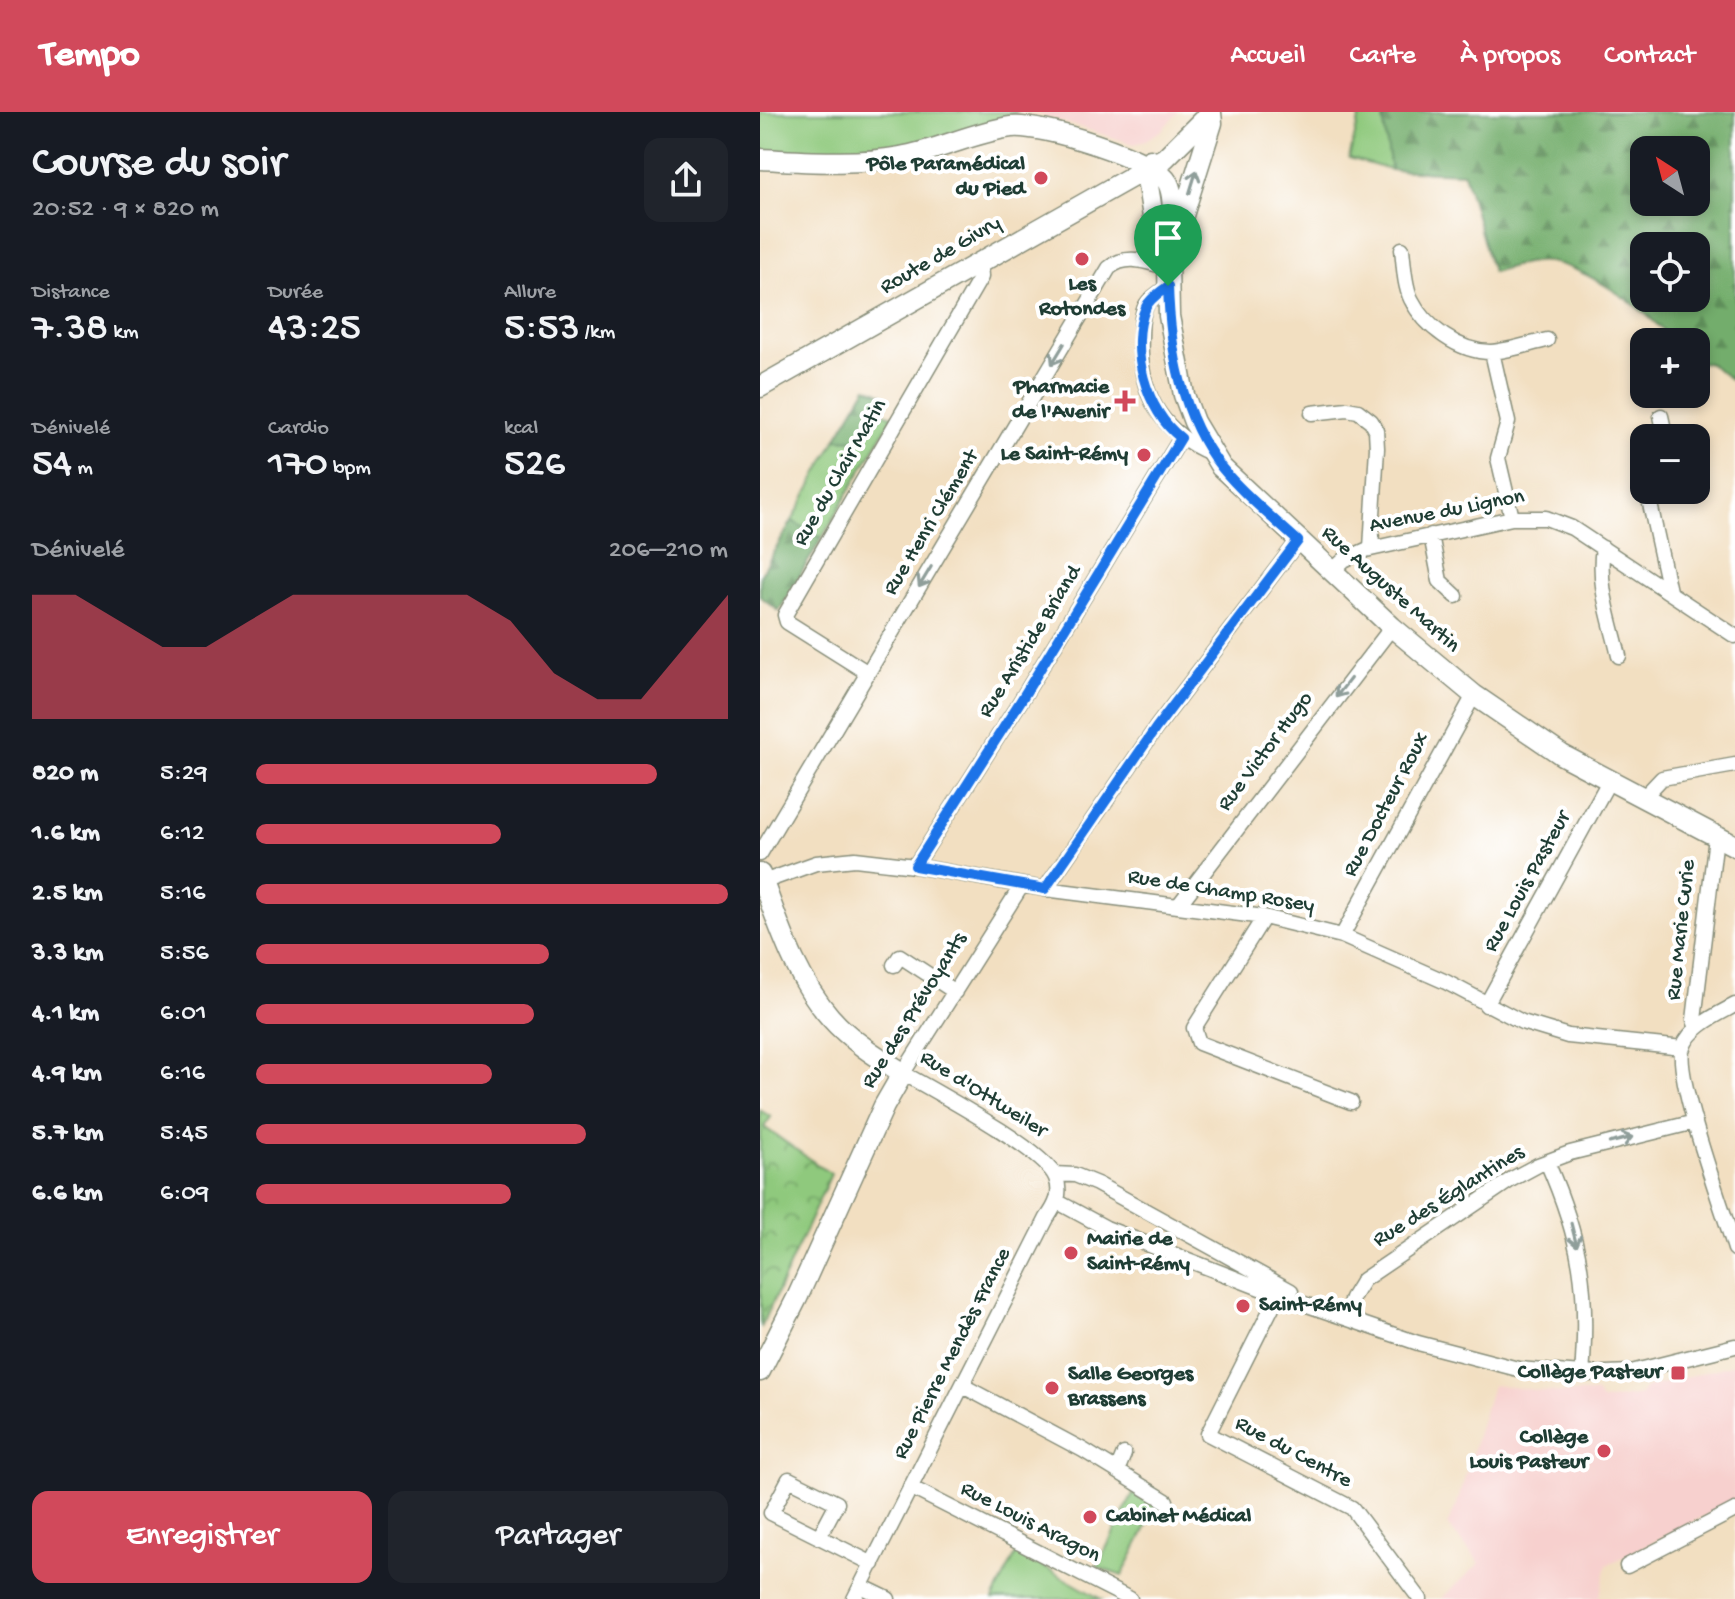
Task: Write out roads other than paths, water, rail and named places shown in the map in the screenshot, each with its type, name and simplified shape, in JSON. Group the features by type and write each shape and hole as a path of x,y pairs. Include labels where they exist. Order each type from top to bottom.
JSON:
{"main road":[{"path":"1169,267 1157,242 1145,167 1156,150 1192,112"},
{"path":"1211,112 1212,123 1169,267 1169,324 1184,395 1194,422 1213,454"},
{"name":"Route de Givry","path":"760,387 1165,158 1211,112"},
{"path":"760,159 860,162 894,158 1012,127 1038,127 1125,154 1145,167"},
{"name":"Rue Auguste Martin","path":"1213,454 1235,482 1331,572 1474,695 1551,748 1726,842"},
{"name":"Rue d'Ottweiler","path":"762,878 794,963 819,1004 851,1037 903,1073"},
{"name":"Rue des Prévoyants","path":"760,1371 797,1298 884,1106 903,1073"}],"street":[{"path":"1402,249 1404,275 1411,299 1426,320 1459,344 1492,352 1547,340"},
{"name":"Rue Henri Clément","path":"760,854 1109,268 1115,262 1129,259 1169,267"},
{"name":"Rue du Clair Matin","path":"868,673 787,622 785,615 981,277 980,262"},
{"name":"Rue Auguste Martin","path":"1169,267 1147,303 1141,321 1140,360 1148,393 1163,419 1190,445 1213,454"},
{"path":"1492,352 1508,422 1498,458 1512,518"},
{"path":"1312,413 1347,409 1358,411 1371,421 1376,430 1371,548"},
{"path":"1661,416 1663,424"},
{"name":"Rue Aristide Briand","path":"915,866 1028,689 1181,438"},
{"path":"1650,504 1669,591"},
{"name":"Avenue du Lignon","path":"1331,572 1344,560 1371,548 1512,518 1546,518 1560,522 1603,548 1735,636"},
{"path":"1431,535 1440,581 1456,596"},
{"path":"1045,889 1156,728 1298,541"},
{"path":"1603,548 1600,566 1602,581 1619,656"},
{"name":"Rue Victor Hugo","path":"1178,906 1392,627"},
{"name":"Rue Docteur Roux","path":"1342,936 1474,695"},
{"path":"1643,798 1662,778 1735,765"},
{"name":"Rue Louis Pasteur","path":"1486,1005 1609,781"},
{"name":"Rue Marie Curie","path":"1697,1028 1694,1020 1726,842"},
{"name":"Rue de Champ Rosey","path":"762,878 816,863 855,859 915,866 1045,889 1264,917 1342,936 1446,982 1522,1022 1568,1036 1683,1048"},
{"name":"Rue des Prévoyants","path":"903,1073 1022,885"},
{"path":"1264,917 1194,1028 1199,1043 1351,1102"},
{"path":"894,965 900,956 955,992"},
{"path":"1735,1005 1697,1028 1683,1048 1682,1074 1735,1249"},
{"name":"Rue d'Ottweiler","path":"903,1073 1011,1139 1051,1169"},
{"name":"Rue des Églantines","path":"1345,1317 1358,1286 1374,1271 1512,1179 1570,1153 1695,1122"},
{"path":"1547,1162 1571,1221 1579,1253 1586,1332 1582,1374"},
{"path":"1051,1169 1057,1181 1058,1202 1106,1228 1278,1295 1418,1343 1518,1369 1582,1374 1631,1372 1735,1346"},
{"path":"1051,1169 1097,1184 1282,1287 1345,1317"},
{"name":"Rue Pierre Mendès France","path":"888,1599 857,1592 1047,1218 1058,1202"},
{"name":"Rue du Centre","path":"1278,1295 1208,1434 1352,1508 1420,1599"},
{"path":"963,1386 1083,1450 1166,1501"},
{"path":"1117,1471 1124,1454"},
{"path":"819,1537 837,1503 789,1479 771,1513 819,1537 873,1564"},
{"name":"Rue Louis Aragon","path":"910,1487 1130,1599"},
{"path":"1627,1566 1735,1510"}],"place":[{"name":"Pôle Paramédical du Pied","path":"1041,178"},
{"name":"Les Rotondes","path":"1082,259"},
{"name":"Pharmacie de l'Avenir","path":"1125,401"},
{"name":"Le Saint-Rémy","path":"1144,455"},
{"name":"Mairie de Saint-Rémy","path":"1071,1253"},
{"name":"Saint-Rémy","path":"1243,1306"},
{"name":"Collège Pasteur","path":"1678,1373"},
{"name":"Salle Georges Brassens","path":"1052,1388"},
{"name":"Collège Louis Pasteur","path":"1604,1451"},
{"name":"Cabinet Médical","path":"1090,1517"}]}
